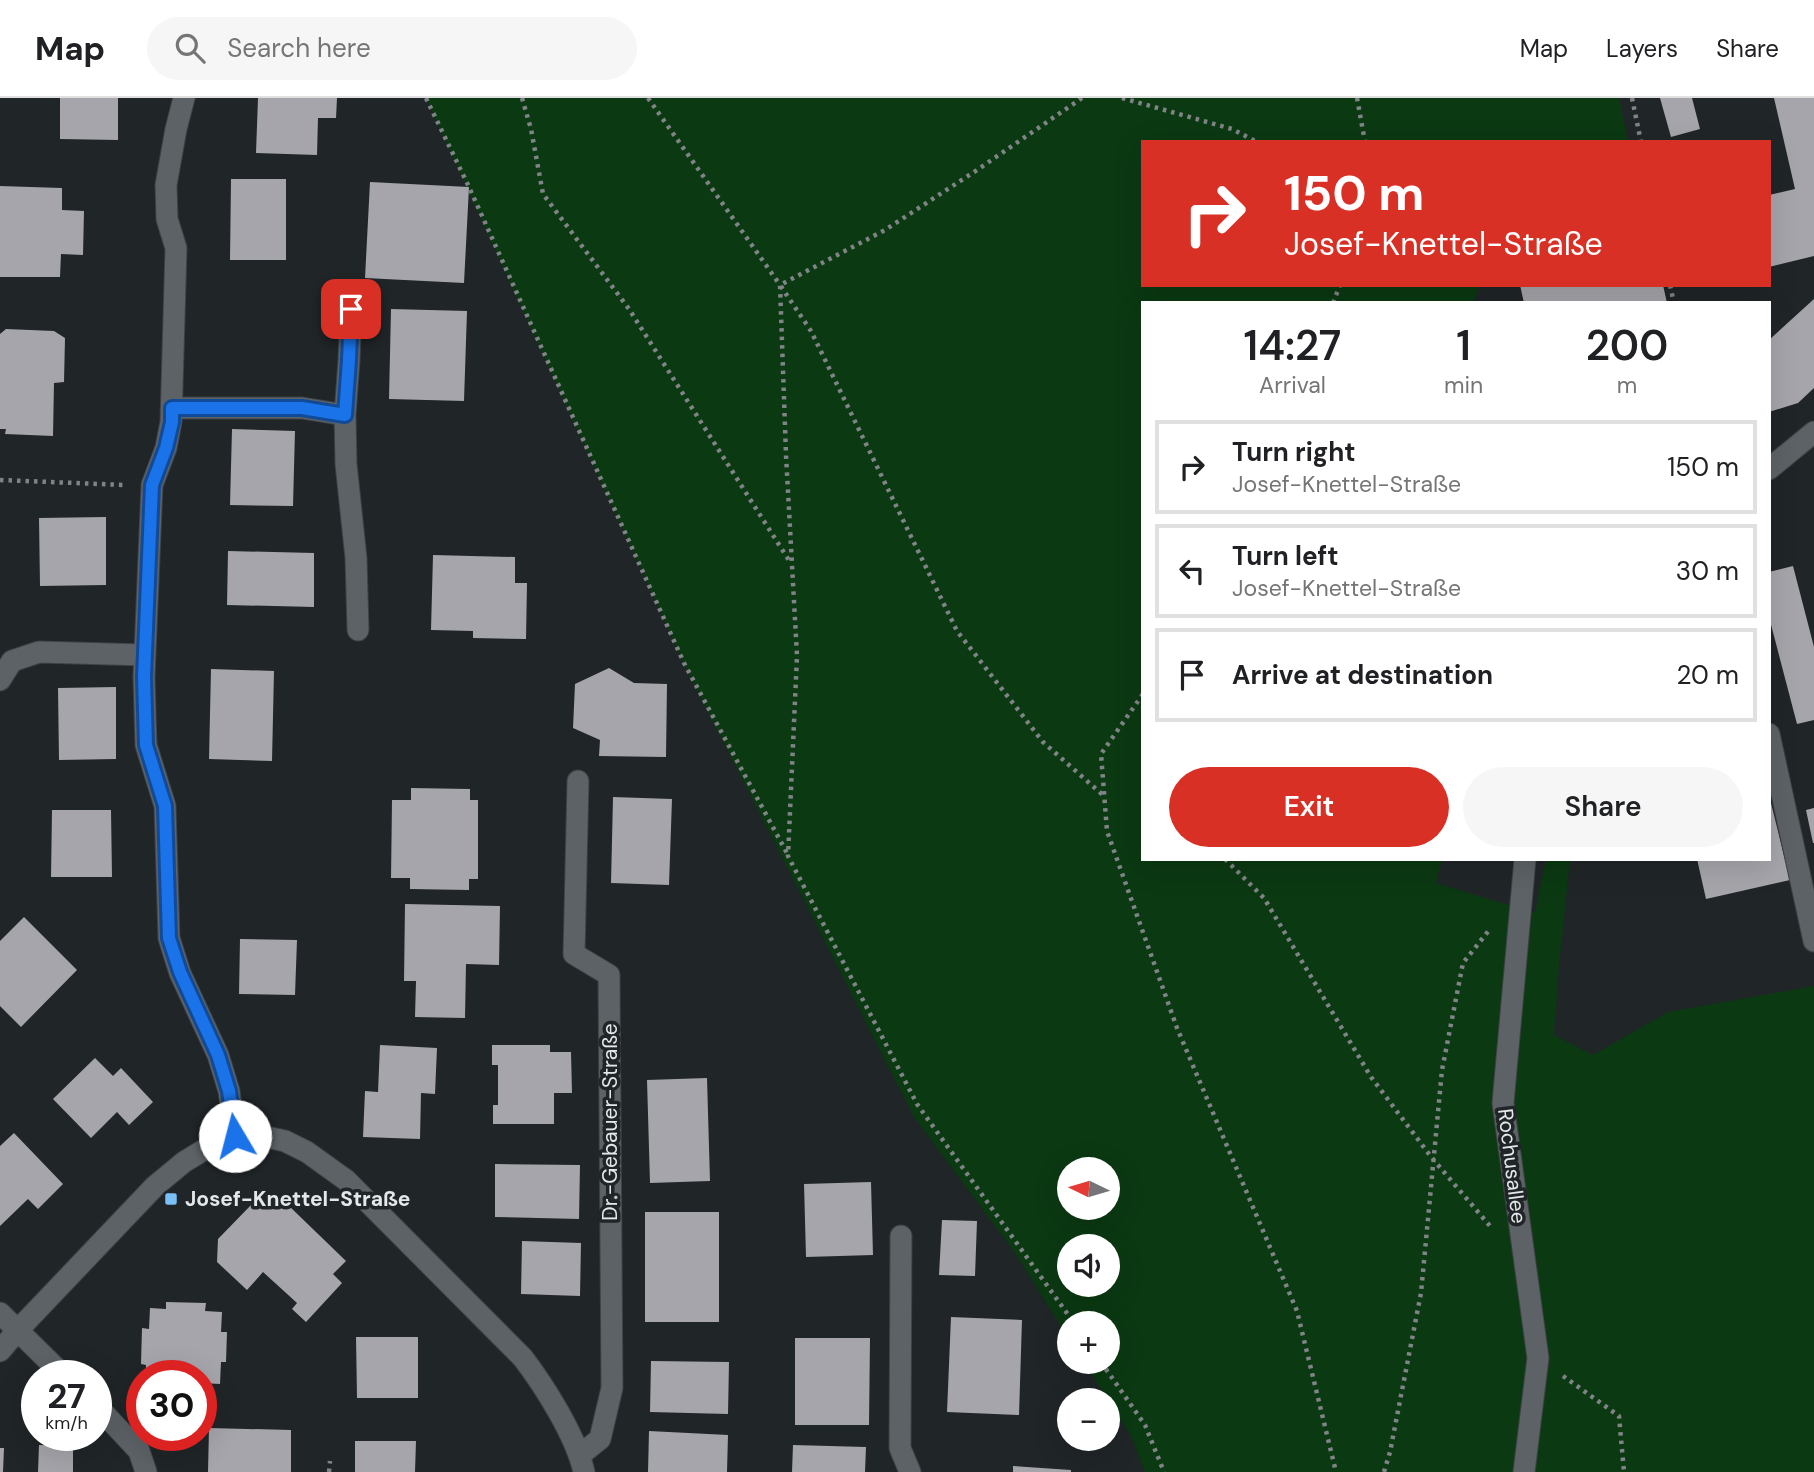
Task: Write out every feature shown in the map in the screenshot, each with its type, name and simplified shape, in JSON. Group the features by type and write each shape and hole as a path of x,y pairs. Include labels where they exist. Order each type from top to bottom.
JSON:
{"street":[{"path":"184,98 166,185 167,219 176,247 172,422 166,448 152,485 145,655 146,745 165,806 169,938 180,972 218,1055 229,1091 235,1136"},
{"path":"351,309 345,415 346,464 356,558 358,630"},
{"path":"172,408 302,408 345,415"},
{"path":"1771,467 1814,432"},
{"path":"0,680 12,661 39,652 145,655"},
{"path":"1771,743 1814,941"},
{"name":"Dr.-Gebauer-Straße","path":"578,781 574,954 609,975 612,1388 600,1439 582,1464"},
{"name":"Rochusallee","path":"1524,1472 1538,1358 1503,1103 1525,861"},
{"path":"0,1351 155,1186 184,1162 235,1136 262,1136 307,1152 346,1180 523,1358 537,1376 582,1464"},
{"path":"901,1236 900,1448 910,1472"},
{"path":"0,1313 47,1360"},
{"path":"112,1422 139,1451 146,1472"}],"path":[{"path":"426,98 469,187 684,663 917,1104 1065,1311"},
{"path":"522,98 531,129 543,194 629,309 792,564"},
{"path":"649,98 817,342 957,631 1043,743 1104,796"},
{"path":"780,285 885,230 1082,98"},
{"path":"1122,98 1232,130 1253,140"},
{"path":"1357,98 1365,140"},
{"path":"1632,98 1641,140"},
{"path":"780,285 797,656 788,856"},
{"path":"0,480 152,485"},
{"path":"1141,697 1101,754 1107,831 1177,1028 1297,1311 1336,1472"},
{"path":"1228,861 1264,898 1371,1077 1432,1157 1491,1227"},
{"path":"1384,1472 1420,1293 1442,1070 1463,963 1521,896"},
{"path":"1538,1358 1619,1416 1624,1472"},
{"path":"1110,1374 1145,1424 1164,1472"},
{"path":"330,1461 330,1472"}],"green space":[{"path":"426,98 1619,98 1628,140 1141,140 1141,287 1479,287 1474,301 1141,301 1141,861 1442,861 1436,883 1535,913 1546,861 1570,861 1554,1035 1593,1055 1668,1012 1814,986 1814,1472 1145,1472 1131,1436 1120,1419 1120,1388 1101,1388 1092,1374 1120,1374 1120,1311 1057,1311 1057,1320 1015,1253 914,1117 688,672"}],"building":[{"path":"60,98 118,98 118,140 60,139"},
{"path":"258,98 337,98 336,118 318,118 317,155 256,153"},
{"path":"1660,98 1692,98 1700,129 1671,137"},
{"path":"1774,98 1814,98 1814,256 1771,267 1771,195 1795,189"},
{"path":"231,179 286,179 286,260 230,260"},
{"path":"370,182 469,187 464,283 365,278"},
{"path":"0,186 62,188 62,210 84,211 83,255 61,254 60,277 0,277"},
{"path":"1520,287 1663,287 1667,301 1524,301"},
{"path":"1814,299 1814,388 1798,403 1771,411 1771,338"},
{"path":"391,309 467,311 464,401 389,399"},
{"path":"6,329 54,331 65,338 64,382 54,383 53,436 5,434 6,429 0,429 0,334"},
{"path":"232,429 295,431 293,506 230,505"},
{"path":"106,517 106,585 40,586 39,518"},
{"path":"228,551 314,553 314,607 227,605"},
{"path":"433,555 515,557 515,583 527,583 526,639 473,638 473,631 431,630"},
{"path":"1793,566 1814,647 1814,720 1797,724 1771,625 1771,572"},
{"path":"609,668 634,683 667,684 666,757 599,756 600,740 573,728 575,684"},
{"path":"211,669 274,671 272,761 209,759"},
{"path":"116,687 116,759 59,760 58,688"},
{"path":"411,788 470,789 470,800 478,800 478,879 469,879 469,890 410,889 410,878 391,878 392,800 411,800"},
{"path":"613,797 672,799 669,885 611,883"},
{"path":"1771,803 1790,880 1706,899 1697,861 1771,861"},
{"path":"1814,808 1814,843 1813,843 1806,810"},
{"path":"52,810 111,810 112,877 51,877"},
{"path":"405,904 500,906 499,965 466,964 465,1018 415,1017 416,981 404,981"},
{"path":"24,917 77,970 21,1027 0,1006 0,941"},
{"path":"240,939 297,940 295,995 239,994"},
{"path":"380,1045 437,1048 435,1094 421,1093 420,1139 363,1137 365,1091 378,1092"},
{"path":"492,1045 550,1045 550,1052 571,1052 572,1093 554,1093 554,1124 493,1124 493,1105 498,1105 498,1065 492,1065"},
{"path":"95,1058 113,1076 121,1068 153,1102 129,1125 117,1112 91,1138 53,1099"},
{"path":"707,1078 710,1181 650,1183 647,1080"},
{"path":"14,1133 63,1184 38,1209 28,1199 0,1226 0,1146"},
{"path":"495,1164 580,1165 579,1219 495,1217"},
{"path":"871,1182 873,1255 806,1257 804,1184"},
{"path":"252,1204 287,1204 346,1261 333,1274 342,1283 306,1322 292,1309 297,1303 263,1272 247,1290 217,1262 218,1239"},
{"path":"645,1212 719,1212 719,1322 645,1322"},
{"path":"942,1220 977,1221 975,1276 939,1275"},
{"path":"522,1241 581,1243 580,1296 521,1294"},
{"path":"166,1302 206,1303 205,1311 222,1312 221,1332 227,1332 226,1362 221,1362 220,1384 217,1384 217,1360 141,1360 142,1328 149,1329 150,1308 166,1309"},
{"path":"951,1317 1022,1320 1019,1415 947,1412"},
{"path":"356,1337 418,1337 418,1398 357,1398"},
{"path":"795,1338 870,1338 869,1425 795,1425"},
{"path":"651,1361 729,1362 728,1414 650,1412"},
{"path":"217,1428 291,1430 291,1472 208,1472 208,1451 217,1451"},
{"path":"649,1431 728,1435 727,1472 648,1472"},
{"path":"355,1441 416,1441 415,1472 355,1472"},
{"path":"793,1445 866,1447 865,1472 792,1472"},
{"path":"0,1448 4,1448 3,1472 0,1472"},
{"path":"39,1451 73,1451 73,1472 38,1472"},
{"path":"1013,1466 1071,1470 1071,1472 1013,1472"}],"place":[{"name":"Josef-Knettel-Straße","path":"171,1199"}],"route":[{"path":"235,1136 229,1091 218,1055 180,972 169,938 165,806 146,745 144,677 152,485 166,448 172,408 302,408 345,415 351,309"}]}
